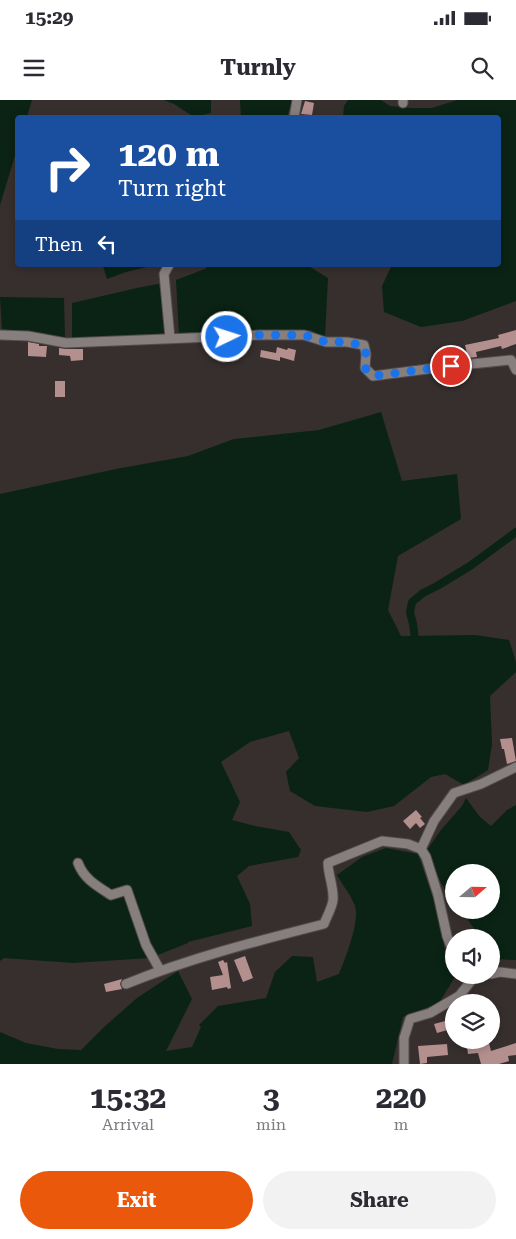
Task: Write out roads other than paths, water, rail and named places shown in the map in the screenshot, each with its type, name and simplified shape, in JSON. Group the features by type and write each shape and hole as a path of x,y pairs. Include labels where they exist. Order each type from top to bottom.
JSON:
{"street":[{"path":"294,115 297,100"},
{"path":"167,267 164,274 170,338"},
{"path":"0,335 28,336 66,343 170,338 304,335 326,342 347,342 364,346 366,354 365,368 373,376 511,360 516,370"},
{"path":"421,849 434,821 454,793 481,784 516,767"},
{"path":"126,984 160,970 225,950 324,924 333,902 328,863 382,841 408,844 421,849 426,857 438,895 445,929"},
{"path":"78,863 82,872 93,884 111,895 127,890 146,945 160,970"},
{"path":"500,972 516,974"},
{"path":"404,1064 404,1038 410,1020 430,1013 459,996 469,984"}],"waterway":[{"path":"420,644 415,639 410,612 412,602 423,593 470,566 516,532"}]}
